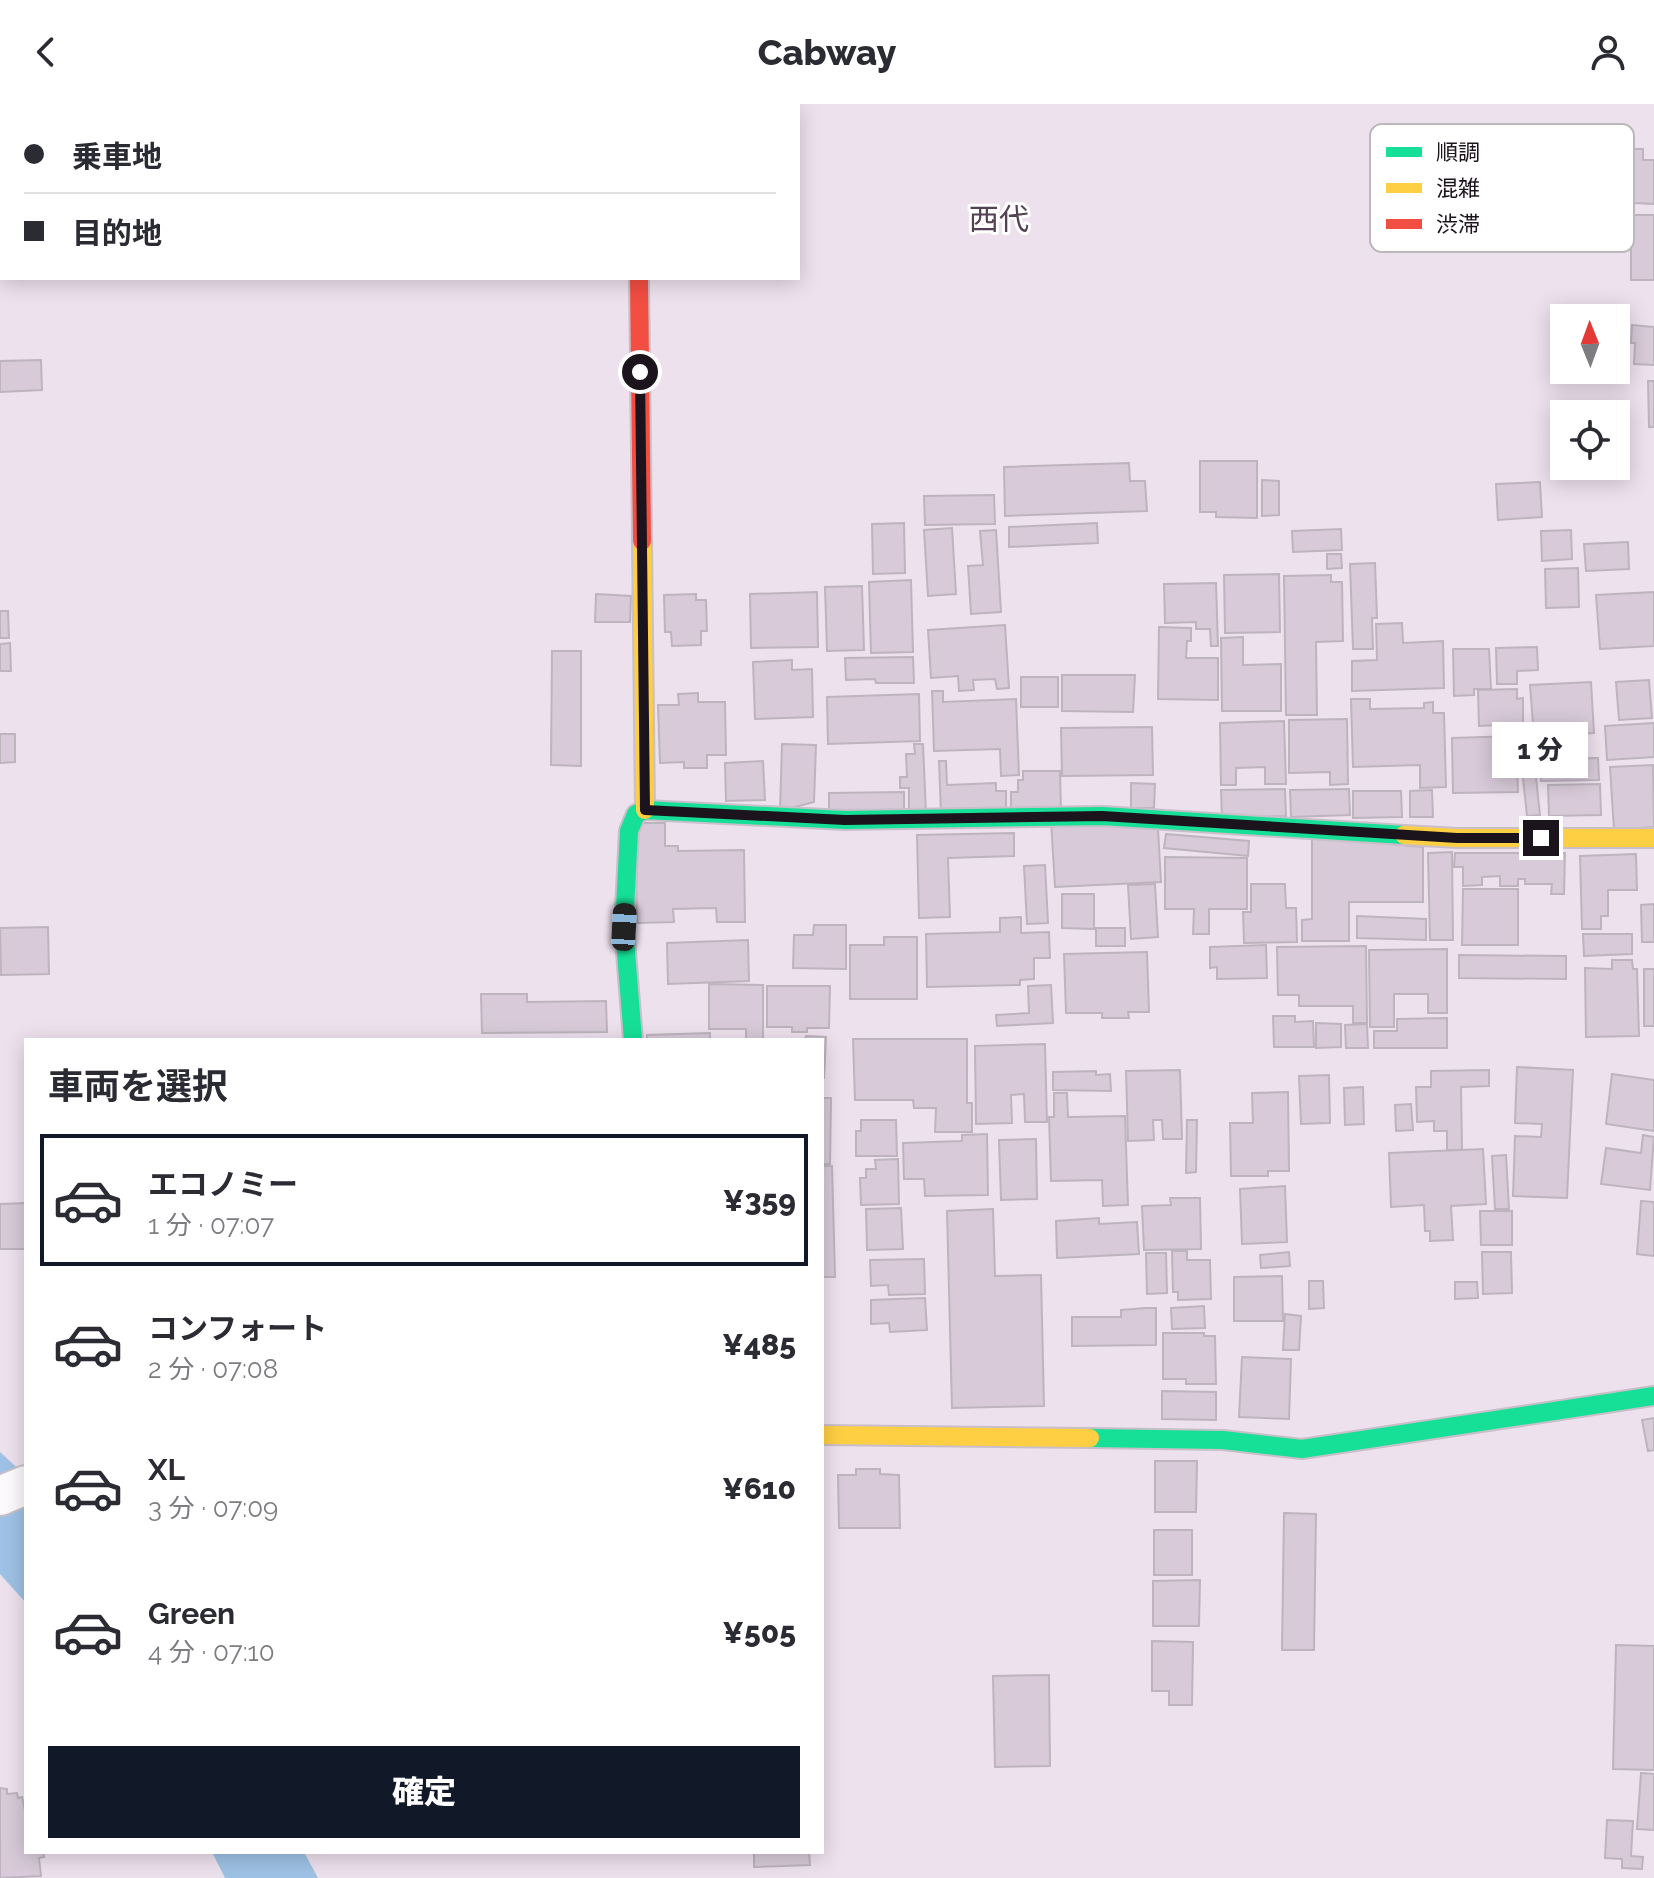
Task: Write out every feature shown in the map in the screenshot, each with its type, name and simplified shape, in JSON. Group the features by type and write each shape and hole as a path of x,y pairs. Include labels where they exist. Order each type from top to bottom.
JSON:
{"street":[{"path":"639,280 645,810"},
{"path":"633,1038 624,927 628,845 636,814 645,810 845,820 1102,816 1457,838 1654,838"},
{"path":"824,1435 1223,1440 1302,1449 1654,1396"},
{"path":"0,1496 24,1486"}],"water":[{"path":"0,1452 24,1474 24,1601 0,1574"},
{"path":"213,1854 305,1854 318,1878 225,1878"}],"building":[{"path":"1634,149 1643,149 1643,160 1654,160 1654,204 1634,203"},
{"path":"1634,215 1654,215 1654,280 1631,280"},
{"path":"1632,325 1654,327 1654,365 1634,364"},
{"path":"41,360 42,390 0,392 0,361"},
{"path":"1648,381 1654,381 1654,427 1649,427"},
{"path":"1200,461 1257,461 1257,518 1216,517 1216,512 1200,512"},
{"path":"1129,463 1130,481 1145,481 1147,511 1005,516 1004,467"},
{"path":"1262,480 1279,481 1279,515 1262,516"},
{"path":"1540,482 1542,517 1498,520 1496,484"},
{"path":"994,495 995,524 925,525 924,496"},
{"path":"904,523 905,573 873,574 872,524"},
{"path":"1097,523 1098,543 1009,547 1009,527"},
{"path":"952,528 956,594 928,596 924,530"},
{"path":"1341,529 1342,550 1293,552 1292,531"},
{"path":"996,530 1001,612 971,614 968,566 983,565 980,531"},
{"path":"1571,530 1572,559 1542,561 1541,531"},
{"path":"1628,542 1629,569 1586,571 1584,544"},
{"path":"1327,554 1341,554 1342,568 1327,569"},
{"path":"1375,563 1377,618 1372,618 1373,649 1353,649 1350,564"},
{"path":"1578,568 1579,607 1546,608 1545,569"},
{"path":"1279,574 1280,632 1225,633 1224,575"},
{"path":"1331,575 1331,582 1342,582 1343,641 1316,642 1317,715 1286,715 1284,576"},
{"path":"911,580 913,652 871,653 869,582"},
{"path":"1216,583 1218,646 1211,646 1210,629 1196,629 1196,622 1165,623 1164,584"},
{"path":"862,586 864,650 827,651 825,587"},
{"path":"817,592 818,647 751,648 750,594"},
{"path":"1654,592 1654,646 1600,649 1596,595"},
{"path":"596,594 631,596 630,622 595,622"},
{"path":"696,594 696,600 706,600 707,631 701,631 701,645 672,646 671,632 665,632 664,595"},
{"path":"0,611 8,611 9,638 0,638"},
{"path":"1402,623 1403,643 1443,641 1444,688 1352,691 1352,661 1377,660 1376,624"},
{"path":"1005,625 1009,688 997,689 995,679 973,680 974,690 959,691 958,676 931,678 928,630"},
{"path":"1159,627 1191,628 1186,658 1218,658 1218,700 1158,699"},
{"path":"1243,637 1243,665 1281,664 1281,711 1222,711 1221,638"},
{"path":"10,643 11,671 0,671 0,644"},
{"path":"1537,647 1538,670 1517,671 1517,684 1497,684 1496,648"},
{"path":"1453,649 1489,649 1491,689 1474,689 1474,695 1454,696"},
{"path":"552,651 581,651 581,766 551,765"},
{"path":"913,657 914,683 846,680 845,658"},
{"path":"792,660 792,670 812,669 813,717 755,719 753,662"},
{"path":"1062,675 1135,675 1133,712 1062,711"},
{"path":"1021,677 1058,677 1058,707 1021,707"},
{"path":"1649,680 1652,718 1619,720 1616,682"},
{"path":"1591,682 1594,733 1534,737 1530,685"},
{"path":"1517,689 1517,699 1523,698 1523,724 1479,726 1478,690"},
{"path":"932,691 943,691 943,702 1016,699 1019,775 1001,776 1000,749 934,751"},
{"path":"698,693 698,702 725,702 726,755 707,755 707,768 684,768 684,762 660,763 658,705 679,705 678,694"},
{"path":"919,694 920,741 828,744 827,697"},
{"path":"1351,699 1370,699 1370,709 1424,708 1424,703 1433,702 1433,713 1444,713 1446,787 1420,788 1420,765 1353,767"},
{"path":"1347,719 1348,784 1330,785 1330,772 1289,773 1289,720"},
{"path":"1284,721 1286,784 1265,784 1265,767 1236,768 1236,785 1221,785 1220,723"},
{"path":"1654,723 1654,757 1607,760 1605,726"},
{"path":"1152,727 1153,775 1062,776 1061,728"},
{"path":"0,734 15,734 15,762 0,763"},
{"path":"1516,736 1518,792 1453,793 1452,738"},
{"path":"782,744 816,745 814,802 780,811"},
{"path":"914,744 923,744 926,814 909,814 909,788 900,788 900,777 907,777 906,754 915,754"},
{"path":"1533,749 1540,815 1527,816 1520,750"},
{"path":"1598,758 1599,780 1541,781 1541,759"},
{"path":"763,761 765,800 726,801 725,763"},
{"path":"939,761 946,761 947,785 996,783 996,791 1006,791 1006,812 941,814"},
{"path":"1653,765 1654,827 1614,830 1610,767"},
{"path":"1023,771 1060,771 1061,811 1011,811 1011,792 1018,792 1018,780 1023,780"},
{"path":"1131,783 1155,784 1154,808 1131,808"},
{"path":"1600,784 1601,815 1549,816 1548,785"},
{"path":"1285,789 1286,816 1222,818 1221,790"},
{"path":"1349,789 1350,815 1291,817 1290,790"},
{"path":"1432,790 1433,817 1410,817 1410,791"},
{"path":"1353,791 1401,791 1402,817 1353,818"},
{"path":"904,792 904,813 829,813 829,793"},
{"path":"1051,820 1158,829 1161,882 1055,887"},
{"path":"635,823 665,823 665,846 678,846 678,851 744,850 745,922 717,922 716,908 673,909 674,922 637,923"},
{"path":"1014,833 1014,856 948,858 950,917 919,918 917,835"},
{"path":"1166,834 1249,841 1248,856 1164,848"},
{"path":"1312,837 1423,847 1423,902 1349,902 1349,941 1302,941 1302,920 1312,919"},
{"path":"1452,852 1453,940 1430,940 1428,853"},
{"path":"1455,853 1565,853 1564,894 1551,894 1552,884 1525,884 1525,879 1518,879 1518,886 1500,886 1500,876 1482,877 1482,885 1463,886 1463,867 1454,867"},
{"path":"1636,854 1637,890 1608,890 1608,916 1601,916 1601,929 1582,929 1580,856"},
{"path":"1165,857 1247,858 1247,909 1209,909 1209,934 1193,934 1194,909 1165,909"},
{"path":"1045,865 1048,923 1027,924 1024,866"},
{"path":"1155,884 1158,937 1131,939 1128,885"},
{"path":"1251,884 1285,884 1286,908 1296,908 1297,942 1244,943 1243,912 1251,912"},
{"path":"1463,889 1518,889 1518,945 1462,945"},
{"path":"1062,894 1094,894 1094,929 1062,928"},
{"path":"1654,904 1654,942 1642,942 1641,905"},
{"path":"1357,916 1426,919 1426,940 1357,938"},
{"path":"1021,917 1021,933 1049,932 1050,958 1034,958 1034,979 1020,980 1020,985 927,987 926,934 1000,932 1000,918"},
{"path":"814,925 846,925 846,969 793,968 794,935 813,935"},
{"path":"48,927 49,974 1,975 0,928"},
{"path":"1096,928 1125,928 1125,946 1096,946"},
{"path":"1583,934 1632,934 1632,954 1584,956"},
{"path":"884,937 917,937 917,999 850,999 850,945 884,945"},
{"path":"748,940 749,981 668,984 667,943"},
{"path":"1266,945 1267,978 1217,979 1217,967 1210,968 1210,947"},
{"path":"1366,946 1367,1023 1353,1023 1353,1006 1299,1006 1299,995 1278,995 1277,947"},
{"path":"1447,949 1447,1013 1428,1013 1428,994 1394,994 1394,1027 1370,1027 1369,950"},
{"path":"1147,952 1149,1012 1128,1012 1129,1018 1102,1018 1102,1013 1066,1013 1064,954"},
{"path":"1459,955 1566,956 1566,979 1459,978"},
{"path":"1612,960 1632,960 1633,969 1637,969 1639,1036 1586,1037 1585,968 1612,969"},
{"path":"1644,969 1654,969 1654,1026 1644,1026"},
{"path":"709,984 763,985 763,1038 746,1038 746,1029 709,1029"},
{"path":"1051,985 1053,1023 997,1026 996,1015 1029,1013 1028,986"},
{"path":"767,986 830,986 829,1028 792,1032 792,1027 767,1027"},
{"path":"481,994 527,994 527,1002 606,1001 607,1032 482,1033"},
{"path":"1273,1016 1295,1016 1295,1022 1313,1021 1314,1047 1274,1047"},
{"path":"1447,1018 1447,1048 1374,1048 1374,1031 1397,1031 1397,1019"},
{"path":"1316,1023 1341,1024 1341,1047 1316,1048"},
{"path":"1367,1024 1368,1048 1346,1048 1345,1025"},
{"path":"710,1033 710,1038 647,1038 647,1035"},
{"path":"826,1037 824,1079 824,1038 806,1038"},
{"path":"853,1039 967,1039 967,1103 972,1103 972,1132 935,1132 936,1108 914,1108 913,1100 855,1100"},
{"path":"1045,1044 1047,1122 1025,1122 1024,1094 1011,1095 1012,1123 976,1124 975,1046"},
{"path":"1517,1067 1573,1070 1567,1198 1513,1196 1515,1136 1541,1137 1542,1124 1515,1123"},
{"path":"1180,1070 1182,1139 1163,1139 1162,1120 1153,1120 1154,1140 1128,1141 1126,1071"},
{"path":"1489,1070 1489,1086 1461,1087 1462,1150 1447,1150 1447,1131 1434,1131 1434,1121 1417,1122 1416,1087 1431,1087 1431,1071"},
{"path":"1096,1071 1096,1075 1110,1074 1111,1091 1053,1090 1053,1072"},
{"path":"1612,1074 1654,1080 1654,1131 1606,1124"},
{"path":"1329,1075 1330,1123 1301,1124 1299,1076"},
{"path":"1363,1087 1364,1124 1345,1125 1344,1088"},
{"path":"1288,1092 1289,1171 1268,1171 1268,1176 1231,1176 1230,1123 1253,1123 1252,1093"},
{"path":"1054,1093 1067,1093 1068,1117 1125,1116 1128,1205 1103,1206 1102,1180 1051,1181 1049,1117 1054,1117"},
{"path":"824,1098 831,1098 830,1164 824,1164"},
{"path":"1411,1104 1413,1130 1396,1131 1395,1105"},
{"path":"861,1120 896,1120 897,1156 856,1156 856,1131 861,1131"},
{"path":"1187,1120 1197,1120 1196,1172 1186,1173"},
{"path":"987,1134 988,1195 925,1196 924,1179 904,1179 903,1143 962,1141 962,1135"},
{"path":"1643,1135 1654,1137 1650,1190 1601,1184 1606,1148 1641,1153"},
{"path":"1036,1139 1037,1199 1001,1200 999,1140"},
{"path":"1483,1149 1486,1204 1451,1206 1453,1240 1430,1241 1430,1231 1425,1231 1424,1205 1391,1207 1389,1153"},
{"path":"1506,1155 1509,1209 1495,1209 1492,1156"},
{"path":"898,1159 899,1204 861,1205 860,1178 866,1178 866,1169 876,1169 875,1160"},
{"path":"824,1166 832,1166 835,1277 824,1277"},
{"path":"1285,1186 1287,1242 1242,1244 1240,1189"},
{"path":"1170,1198 1200,1198 1201,1249 1144,1250 1142,1206 1171,1205"},
{"path":"1641,1201 1654,1202 1654,1256 1637,1254"},
{"path":"24,1203 24,1249 0,1249 0,1204"},
{"path":"901,1208 903,1249 867,1250 866,1209"},
{"path":"993,1209 995,1276 1041,1275 1044,1406 952,1408 947,1211"},
{"path":"1480,1211 1512,1211 1512,1245 1481,1245"},
{"path":"1099,1218 1099,1224 1137,1222 1139,1254 1057,1258 1056,1221"},
{"path":"1172,1251 1187,1251 1187,1260 1210,1260 1211,1299 1178,1300 1178,1292 1173,1292"},
{"path":"1289,1252 1290,1266 1261,1268 1260,1255"},
{"path":"1482,1252 1511,1252 1512,1293 1483,1294"},
{"path":"1146,1253 1166,1253 1167,1293 1147,1294"},
{"path":"924,1259 925,1294 889,1295 888,1285 871,1286 870,1260"},
{"path":"1282,1276 1283,1321 1234,1321 1234,1277"},
{"path":"1309,1281 1323,1281 1324,1308 1309,1309"},
{"path":"1455,1282 1477,1282 1478,1298 1455,1299"},
{"path":"925,1298 927,1330 890,1332 889,1323 871,1324 871,1300"},
{"path":"1204,1306 1205,1328 1172,1329 1171,1308"},
{"path":"1156,1308 1156,1345 1072,1346 1072,1317 1121,1317 1121,1310"},
{"path":"1285,1314 1301,1316 1299,1350 1283,1350"},
{"path":"1163,1333 1215,1336 1216,1384 1186,1384 1186,1379 1163,1379"},
{"path":"1242,1357 1291,1359 1289,1419 1239,1417"},
{"path":"1162,1391 1216,1392 1216,1420 1162,1419"},
{"path":"1654,1418 1654,1450 1648,1451 1642,1420"},
{"path":"1155,1461 1197,1461 1196,1512 1155,1512"},
{"path":"856,1469 880,1469 880,1474 899,1475 900,1528 839,1528 838,1475 856,1475"},
{"path":"1284,1513 1316,1514 1314,1650 1282,1650"},
{"path":"1154,1530 1192,1530 1192,1575 1154,1575"},
{"path":"1200,1580 1199,1626 1153,1626 1153,1581"},
{"path":"1152,1641 1193,1642 1192,1705 1169,1705 1169,1691 1152,1691"},
{"path":"1616,1645 1654,1646 1654,1770 1613,1769"},
{"path":"1049,1675 1050,1766 995,1767 993,1676"},
{"path":"1641,1773 1654,1774 1654,1830 1637,1829"},
{"path":"0,1788 7,1789 7,1794 17,1793 18,1798 22,1797 24,1854 43,1854 44,1857 39,1858 41,1876 0,1878"},
{"path":"1607,1820 1633,1821 1631,1856 1643,1857 1642,1869 1622,1868 1622,1859 1605,1858"},
{"path":"754,1854 809,1854 810,1865 754,1867"}],"traffic: fast":[{"path":"633,1038 624,927 629,831 636,814 645,810 845,820 1102,816 1404,835"},
{"path":"1090,1438 1223,1440 1302,1449 1654,1396"}],"traffic: slow":[{"path":"642,541 645,810"},
{"path":"1404,835 1654,838"},
{"path":"824,1435 1090,1438"}],"traffic: jam":[{"path":"639,280 642,541"}],"district":[{"name":"西代","path":"999,219"}],"route":[{"path":"640,372 645,810 845,820 1102,816 1457,838 1541,838"}]}
